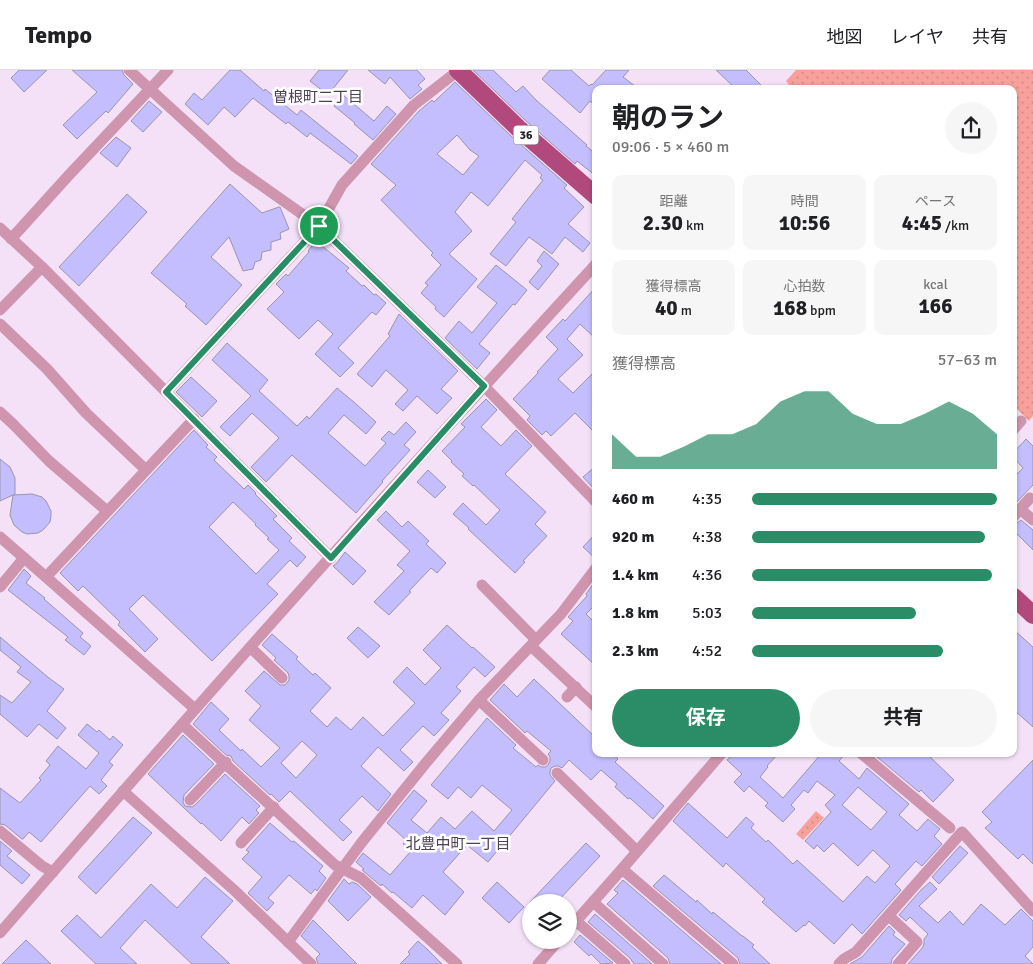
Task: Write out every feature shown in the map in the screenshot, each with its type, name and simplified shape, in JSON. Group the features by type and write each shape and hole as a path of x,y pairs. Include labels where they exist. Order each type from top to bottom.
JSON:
{"main road":[{"name":"36","path":"458,70 518,128 592,193"},
{"path":"1017,600 1033,616"}],"street":[{"path":"129,70 234,166 319,226 484,386 592,498"},
{"path":"11,239 168,70"},
{"path":"166,392 319,226 342,185 414,105 458,70"},
{"path":"0,228 42,267 331,558"},
{"path":"0,310 42,267"},
{"path":"0,933 195,709 592,268"},
{"path":"0,324 47,369 86,413 146,470"},
{"path":"0,412 49,461 107,511"},
{"path":"46,576 194,419"},
{"path":"1030,498 1017,512 1033,520"},
{"path":"0,537 195,709"},
{"path":"0,587 24,558"},
{"path":"288,942 362,842 425,764 479,700 560,614 592,573"},
{"path":"482,585 534,643 592,703"},
{"path":"250,648 282,678"},
{"path":"567,697 576,687"},
{"path":"479,700 543,760"},
{"path":"182,724 226,762 335,864 361,878 457,964"},
{"path":"577,920 718,757"},
{"path":"866,757 950,828"},
{"path":"190,800 226,762"},
{"path":"557,773 637,851"},
{"path":"123,791 234,890 311,964"},
{"path":"241,843 274,807"},
{"path":"0,831 42,866 53,872"},
{"path":"839,964 856,952 962,832 1033,911"},
{"path":"622,869 733,964"},
{"path":"593,902 663,964"},
{"path":"889,916 917,942 898,964"},
{"path":"577,929 624,964"},
{"path":"538,964 551,949"}],"shaded area":[{"path":"796,70 1033,70 1033,416 1029,421 1017,409 1017,85 789,85 786,81"},
{"path":"816,811 824,818 803,840 796,834"}],"building":[{"path":"19,70 47,70 24,92 11,78"},
{"path":"72,70 122,70 124,75 133,84 108,113 106,111 77,139 63,125 97,92"},
{"path":"230,70 240,70 264,91 265,89 297,115 301,110 358,156 351,164 310,133 307,137 288,122 286,124 253,98 235,117 224,107 208,125 185,104 194,93 202,100"},
{"path":"319,70 348,70 328,95 310,81"},
{"path":"368,70 417,70 425,79 418,85 422,89 410,99 390,77 385,84"},
{"path":"473,70 493,70 516,92 523,86 592,151 592,173 577,161 575,164 525,120"},
{"path":"550,70 571,70 589,86 592,85 592,103 590,101 580,113 542,79"},
{"path":"606,70 629,70 623,77 634,85 592,85"},
{"path":"716,70 746,70 761,85 732,85"},
{"path":"455,82 511,136 567,185 564,188 584,207 568,224 590,243 583,252 565,237 552,254 529,237 506,266 490,254 516,222 512,219 543,180 540,178 542,175 525,160 488,206 471,192 455,212 472,231 449,254 477,279 444,317 421,293 428,285 425,283 441,265 431,255 433,253 381,200 396,185 371,164 419,111 432,100 434,102","holes":["457,135 470,150 479,156 463,175 437,154"]},
{"path":"343,95 374,121 387,106 396,114 373,140 334,106"},
{"path":"149,101 162,112 143,132 131,121"},
{"path":"116,137 131,148 117,167 100,153"},
{"path":"230,184 262,213 280,207 289,229 280,233 281,239 271,242 271,250 262,252 261,260 255,262 253,269 243,271 229,237 211,257 242,285 206,325 185,306 187,304 151,273"},
{"path":"127,194 147,212 79,286 59,267"},
{"path":"316,241 349,268 346,271 362,286 364,285 386,303 376,315 372,312 338,348 354,363 340,377 315,354 333,334 318,320 299,339 267,309 284,292 276,284 286,274 288,276"},
{"path":"544,251 559,264 538,290 529,282 542,266 537,261"},
{"path":"496,265 527,290 479,344 490,353 477,369 445,338 459,321 472,333 497,303 477,287"},
{"path":"592,291 592,335 580,324 567,339 583,355 558,379 573,393 592,374 592,430 575,413 551,436 546,431 542,435 527,420 530,416 513,399 558,349 546,337 563,319 565,321"},
{"path":"399,314 458,371 441,389 452,398 437,414 417,396 403,411 395,404 408,390 386,370 372,387 357,374 390,336 388,334"},
{"path":"227,343 268,380 259,391 297,426 307,416 309,419 337,388 355,403 376,422 366,434 344,415 328,433 365,466 386,443 381,439 389,431 394,435 406,422 416,432 404,445 410,450 356,513 292,455 266,482 251,467 279,438 252,413 230,436 220,427 251,396 212,360"},
{"path":"191,377 217,401 202,417 176,392"},
{"path":"486,399 497,410 481,427 501,446 516,430 532,446 505,474 546,512 535,524 547,536 523,561 525,562 515,573 453,514 463,503 486,525 500,510 462,476 464,474 442,451 465,427 461,424"},
{"path":"194,430 208,445 206,447 217,457 214,460 244,489 248,485 277,516 273,519 292,538 289,541 306,557 297,567 290,560 267,584 278,594 212,661 143,595 129,609 158,639 145,652 118,625 120,622 83,586 78,591 60,573","holes":["233,502 269,538 267,539 279,550 256,574 209,527"]},
{"path":"1026,439 1033,446 1033,485 1017,502 1017,474 1023,468 1017,461 1017,449"},
{"path":"0,459 10,467 15,478 15,494 0,501"},
{"path":"592,469 592,487 583,477"},
{"path":"428,470 446,487 435,498 417,482"},
{"path":"32,494 42,497 46,501 51,511 51,516 50,522 43,530 38,533 27,534 14,525 10,515 13,495"},
{"path":"386,511 402,527 408,521 429,541 426,544 446,563 437,573 431,568 389,615 374,602 404,571 397,565 410,551 377,520"},
{"path":"1021,520 1033,530 1033,550 1017,534 1017,523"},
{"path":"592,537 592,555 583,547"},
{"path":"345,552 366,571 353,585 333,566"},
{"path":"24,569 31,576 26,583 83,633 80,637 91,646 84,655 65,640 68,637 8,590"},
{"path":"592,586 592,608 586,614 592,620 592,662 561,634 573,621 568,617 587,596 586,594"},
{"path":"447,625 495,667 485,677 474,667 456,687 461,691 441,713 449,720 434,736 423,726 400,750 413,762 404,771 378,747 361,766 391,794 378,811 362,796 339,820 352,832 343,841 290,791 279,802 270,795 233,761 231,756 226,755 193,724 211,702 229,719 219,730 261,767 280,748 249,720 261,706 245,691 264,671 280,685 285,685 289,680 288,673 262,645 272,634 298,657 296,659 313,675 315,673 331,688 310,711 327,727 336,717 351,730 363,717 383,736 415,703 393,682 407,667 425,685 441,668 423,650","holes":["302,741 317,755 296,778 281,763"]},
{"path":"358,627 380,646 368,658 347,638"},
{"path":"1017,633 1033,647 1033,727 1017,713"},
{"path":"0,637 64,689 47,711 66,728 57,739 39,724 27,737 0,714 0,695 12,703 31,682 17,672 21,667 0,650"},
{"path":"534,679 592,734 592,757 616,757 618,759 615,762 664,806 653,819 615,787 617,784 601,770 591,780 569,760 562,768 555,766 551,768 550,775 555,781 488,862 467,845 443,872 464,892 445,915 423,895 412,908 382,884 381,886 362,870 364,869 356,862 363,853 390,875 411,851 403,844 406,840 387,823 414,790 427,801 411,820 427,833 441,817 455,829 472,811 494,831 512,810 482,785 471,798 458,787 448,799 431,785 487,718 516,745 513,748 536,767 538,765 545,767 548,765 550,757 548,754 551,751 527,731 525,733 490,700 504,684 517,697"},
{"path":"87,724 97,732 99,730 110,740 113,736 123,745 109,762 113,765 101,780 107,786 99,794 90,786 41,842 29,832 22,839 5,825 0,824 0,788 20,803 41,780 39,778 50,765 46,761 58,746 86,769 99,753 78,735"},
{"path":"183,735 214,764 184,795 183,802 185,806 192,807 195,805 225,774 260,806 256,810 259,813 249,824 242,817 221,841 148,774"},
{"path":"730,757 775,757 760,777 783,798 818,757 842,757 839,761 859,779 867,768 909,804 899,815 917,831 928,819 940,829 934,836 942,844 922,866 916,861 895,884 901,890 862,934 852,924 834,944 809,921 796,932 762,902 765,899 726,863 723,867 673,821 688,803 727,838 746,817 754,824 751,828 766,842 768,840 793,864 797,860 843,902 867,876 875,883 890,866 873,850 858,866 833,843 824,852 817,845 814,849 805,841 831,812 825,805 835,795 817,781 808,793 804,790 791,805 795,809 783,822 765,806 768,803 749,786 744,792 734,782 742,774 727,760","holes":["858,787 887,812 871,830 842,805"]},
{"path":"877,757 930,757 954,780 933,802 921,790 919,792"},
{"path":"1033,760 1033,864 1023,854 1018,859 985,828 992,822 982,812"},
{"path":"133,817 152,833 96,894 78,877"},
{"path":"270,823 323,866 319,871 326,878 317,891 315,889 311,894 289,875 268,898 274,903 267,911 248,893 262,877 242,859 249,852 246,850"},
{"path":"0,841 12,851 7,856 30,875 22,884 0,865"},
{"path":"586,843 600,856 564,894 538,894"},
{"path":"960,846 968,853 939,884 932,877"},
{"path":"664,875 696,902 697,900 712,914 713,912 754,945 752,947 770,964 740,964 738,958 653,886"},
{"path":"205,877 233,901 201,937 230,964 192,964 145,920 120,948 137,964 96,964 61,931 77,915 101,938 151,884 177,908"},
{"path":"344,879 349,884 352,882 357,884 371,897 348,921 328,901"},
{"path":"623,880 721,964 670,964 668,958 607,904 618,893 614,890"},
{"path":"497,882 522,905 522,909 509,923 482,898"},
{"path":"930,882 937,889 919,906 938,923 950,911 963,925 981,904 1005,925 1021,909 1033,921 1033,947 1025,956 1033,964 908,964 923,947 924,939 928,934 910,917 906,921 899,915"},
{"path":"595,914 652,964 634,964 630,958 588,922"},
{"path":"313,920 357,964 318,964 316,958 320,954 301,936"},
{"path":"889,926 895,932 893,935 905,944 892,959 891,964 850,964 862,957"},
{"path":"580,935 613,963 601,964 591,954 589,956 577,945 577,938"},
{"path":"26,940 51,964 2,964"},
{"path":"418,941 442,964 400,964 410,954 408,952"}],"district":[{"name":"曽根町二丁目","path":"318,97"},
{"name":"北豊中町一丁目","path":"458,844"}],"route":[{"path":"319,226 484,386 331,558 166,392 319,226"}]}
